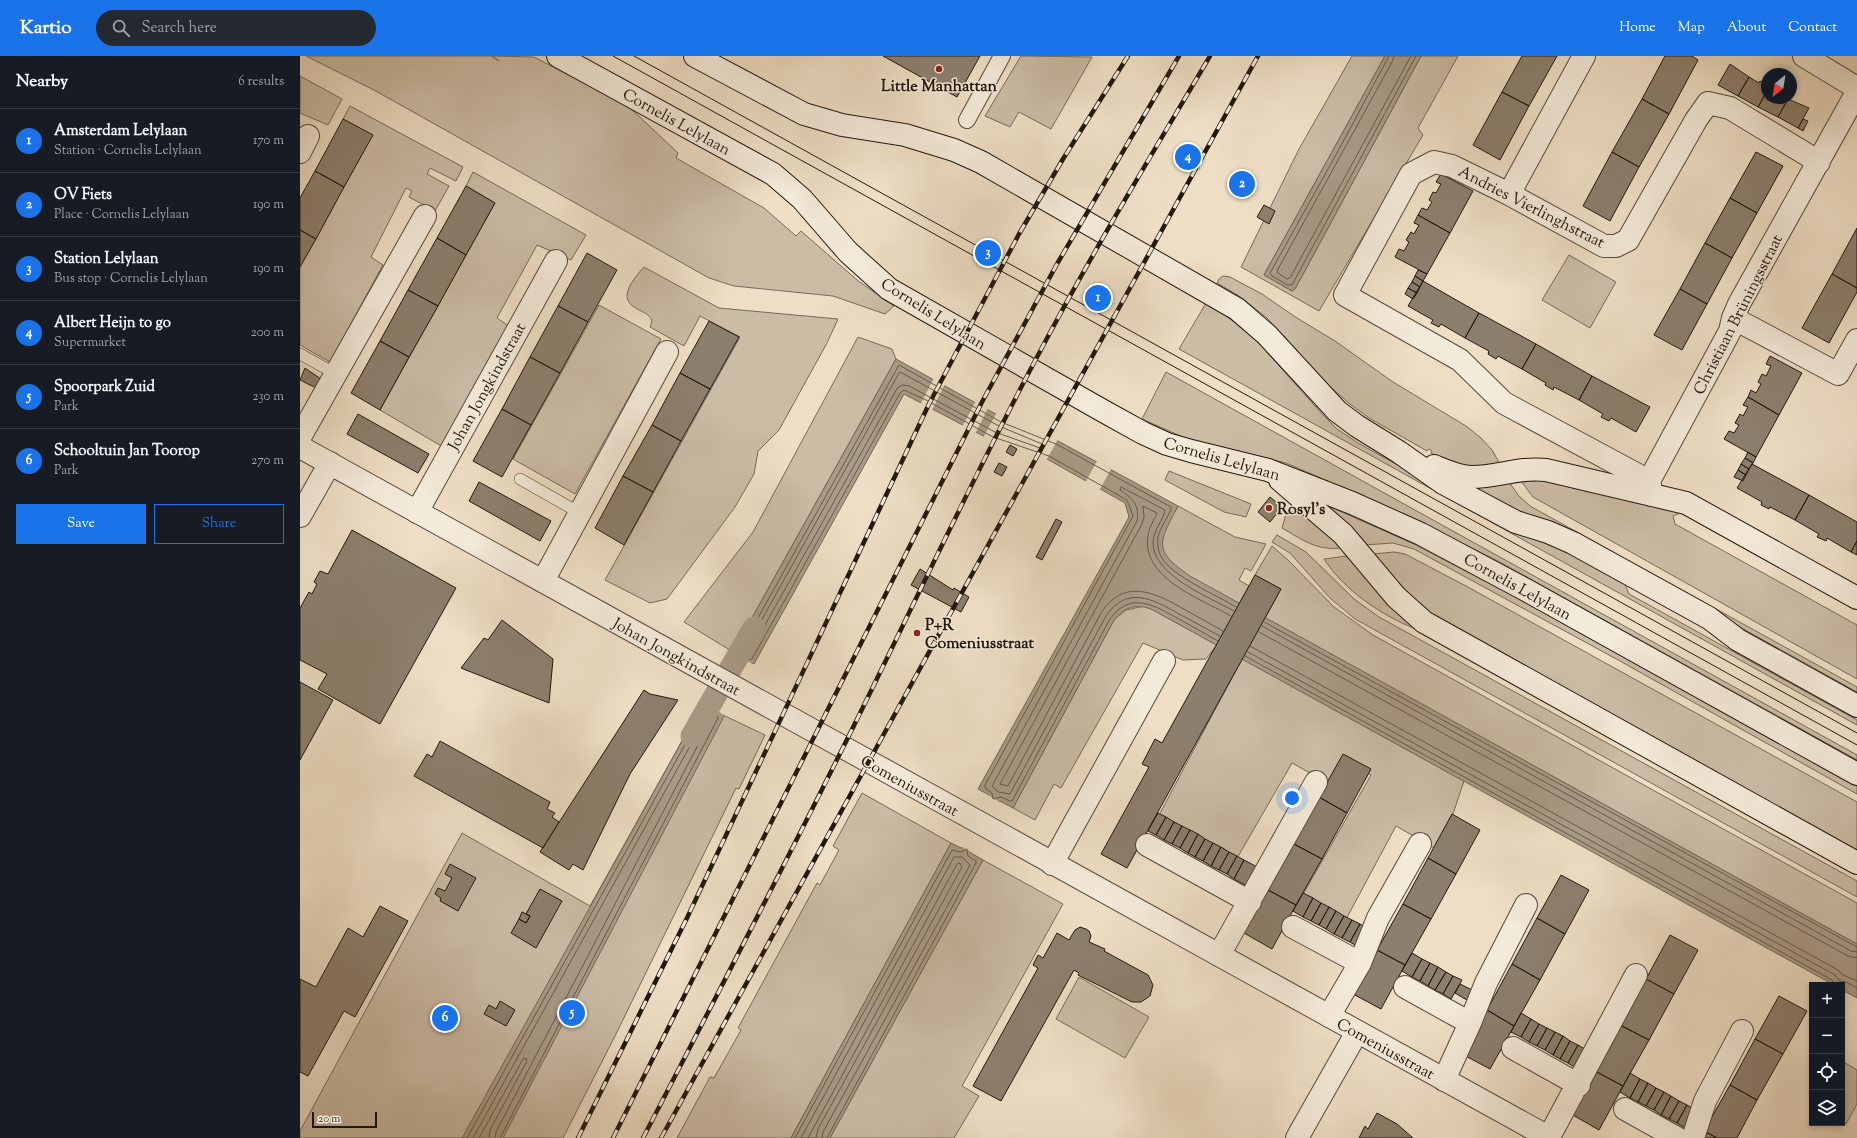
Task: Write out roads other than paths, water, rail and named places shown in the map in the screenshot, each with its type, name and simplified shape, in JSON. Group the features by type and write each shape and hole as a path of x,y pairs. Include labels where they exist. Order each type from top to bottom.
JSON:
{"street":[{"name":"Cornelis Lelylaan","path":"558,56 773,174 802,199 848,252 883,284 923,309 1143,433 1191,451 1268,470 1352,503 1458,553 1857,774"},
{"path":"967,120 1002,56"},
{"path":"1509,194 1584,56"},
{"path":"1804,56 1857,88"},
{"path":"699,57 804,114 842,125 906,134 954,150 999,171 1237,309 1267,334 1337,411 1377,440 1399,452 1458,476 1472,477 1525,469 1539,469 1651,489 1686,503 1857,598"},
{"name":"Christiaan Brüningsstraat","path":"1651,489 1730,331 1733,318 1739,304 1857,92"},
{"name":"Andries Vierlinghstraat","path":"1651,489 1504,403 1460,360 1345,295 1411,174 1434,162 1452,166 1509,194 1604,246 1616,246 1628,240 1696,120 1708,103 1730,108 1819,162"},
{"path":"300,437 425,216"},
{"name":"Johan Jongkindstraat","path":"417,512 556,261"},
{"path":"1733,318 1838,374 1857,340"},
{"path":"542,581 667,352"},
{"name":"Johan Jongkindstraat","path":"300,447 769,707"},
{"path":"1399,452 1443,483 1497,514 1516,522 1548,532 1573,543 1709,618 1738,640 1857,706"},
{"path":"300,516 330,463"},
{"path":"1268,470 1343,534 1396,597 1424,622 1857,863"},
{"path":"1052,864 1164,661"},
{"name":"Comeniusstraat","path":"769,707 1550,1138 1636,975"},
{"path":"1219,955 1316,782"},
{"name":"Comeniusstraat","path":"1329,1016 1360,963 1378,918 1420,844"},
{"path":"1147,845 1250,902"},
{"name":"Comeniusstraat","path":"1444,1080 1470,1024 1486,983 1526,905"},
{"path":"1293,927 1360,963"},
{"path":"1405,987 1470,1024"},
{"path":"1693,1138 1705,1101 1742,1031"},
{"path":"1297,1138 1357,1032"},
{"path":"1513,1048 1578,1084"},
{"path":"1625,1109 1677,1138"}],"lane":[{"path":"300,354 336,374"},
{"path":"520,479 580,513"}],"water":[{"path":"1385,56 1421,56 1295,289 1292,291 1264,275"},
{"path":"896,359 1003,418 1058,441 1178,506 1163,538 1164,552 1169,559 1190,576 1857,944 1857,998 1845,992 1845,982 1829,982 1153,610 1137,607 1127,609 1114,620 1013,808 1000,801 971,853 983,860 830,1138 791,1138 951,843 961,848 989,795 978,789 1129,517 1125,503 1047,459 991,440 904,394 754,664 752,663 503,1138 462,1138 702,705 715,712 744,659 733,652"}],"waterway":[{"path":"692,736 754,628"}],"tram line":[{"path":"613,56 1857,745"},
{"path":"634,56 1857,733"}],"railway":[{"path":"578,1138 687,918 929,404 1019,234 1063,159 1128,56"},
{"path":"613,1138 982,402 1057,264 1179,56"},
{"path":"643,1138 814,806 1014,401 1099,244 1210,56"},
{"path":"661,1138 1258,56"}],"place":[{"name":"Little Manhattan","path":"939,69"},
{"name":"Albert Heijn to go","path":"1188,157"},
{"name":"OV Fiets","path":"1242,184"},
{"name":"Station Lelylaan","path":"988,253"},
{"name":"Amsterdam Lelylaan","path":"1098,298"},
{"name":"Rosyl's","path":"1269,508"},
{"name":"P+R Comeniusstraat","path":"917,633"},
{"name":"Spoorpark Zuid","path":"572,1013"},
{"name":"Schooltuin Jan Toorop","path":"445,1018"}]}
